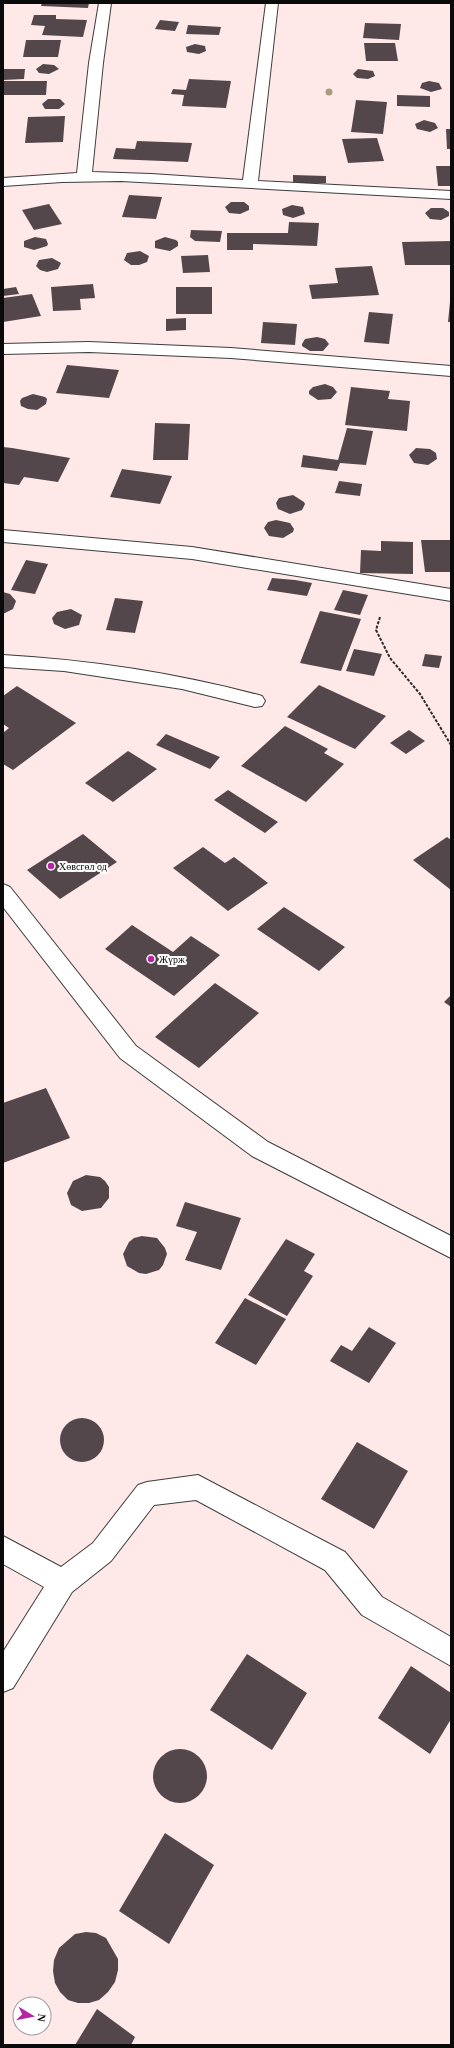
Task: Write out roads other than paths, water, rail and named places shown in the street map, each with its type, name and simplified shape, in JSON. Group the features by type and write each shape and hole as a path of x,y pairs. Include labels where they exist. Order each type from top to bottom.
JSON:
{"street":[{"path":"84,178 96,63 105,3"},
{"path":"250,184 272,3"},
{"path":"3,182 84,178 156,178 366,193 451,195"},
{"path":"3,349 89,347 231,353 451,372"},
{"path":"3,536 192,553 451,595"},
{"path":"429,591 451,589"},
{"path":"3,661 64,665 182,683 255,702"},
{"path":"3,892 128,1052 260,1149 451,1248"},
{"path":"3,1678 62,1583 102,1552 147,1494 198,1487 336,1561 372,1606 451,1652"},
{"path":"3,1549 62,1583"}],"place":[{"name":"Хөвсгөл од","path":"51,866"},
{"name":"Жүрж","path":"151,959"}]}
